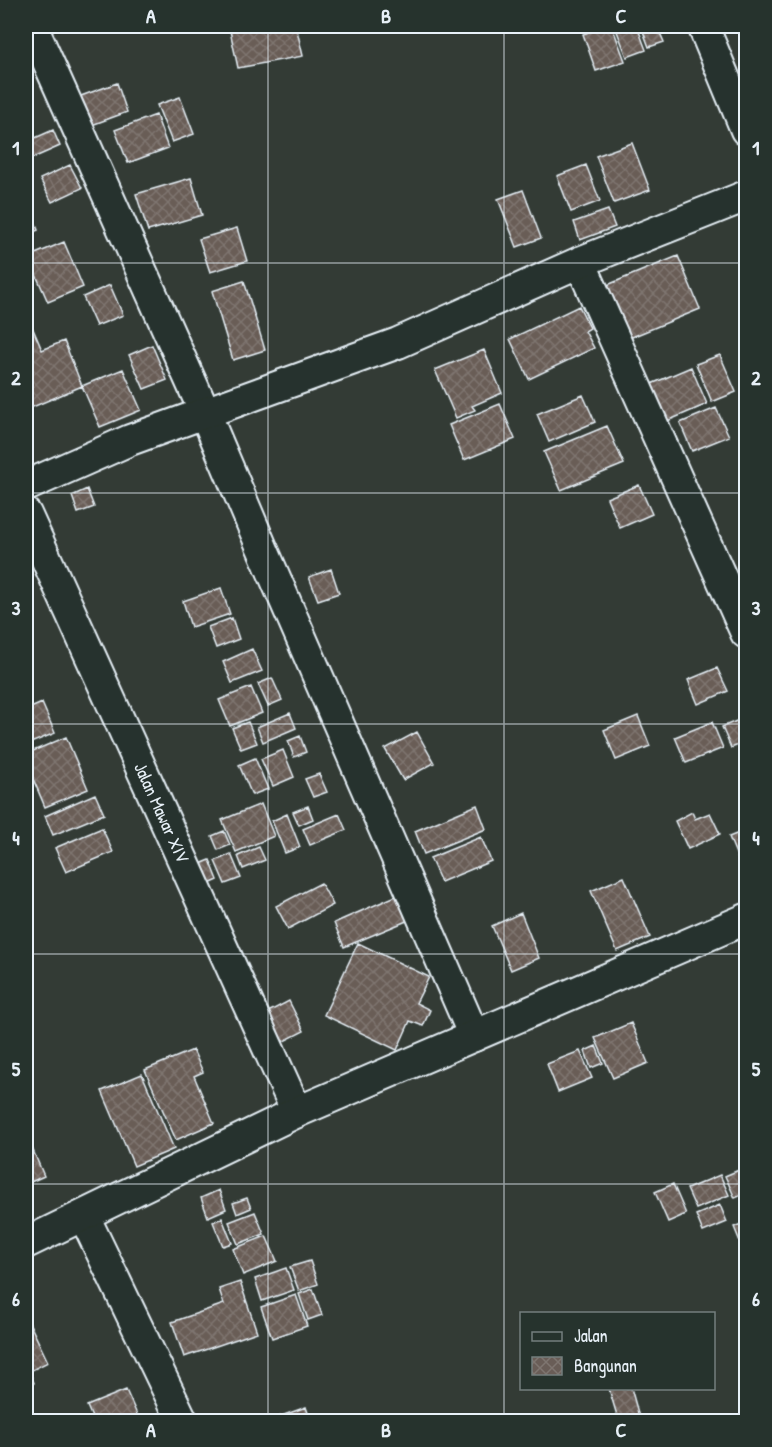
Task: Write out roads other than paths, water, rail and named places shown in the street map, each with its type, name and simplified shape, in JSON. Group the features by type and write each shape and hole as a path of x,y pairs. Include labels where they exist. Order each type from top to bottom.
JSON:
{"street":[{"path":"32,26 206,413 474,1036"},
{"path":"703,26 747,130"},
{"path":"26,486 130,440 398,343 580,262 747,196"},
{"path":"580,262 747,633"},
{"name":"Jalan Mawar XIV","path":"26,514 297,1112"},
{"path":"26,1243 297,1112 747,919"},
{"path":"84,1216 183,1422"}]}
